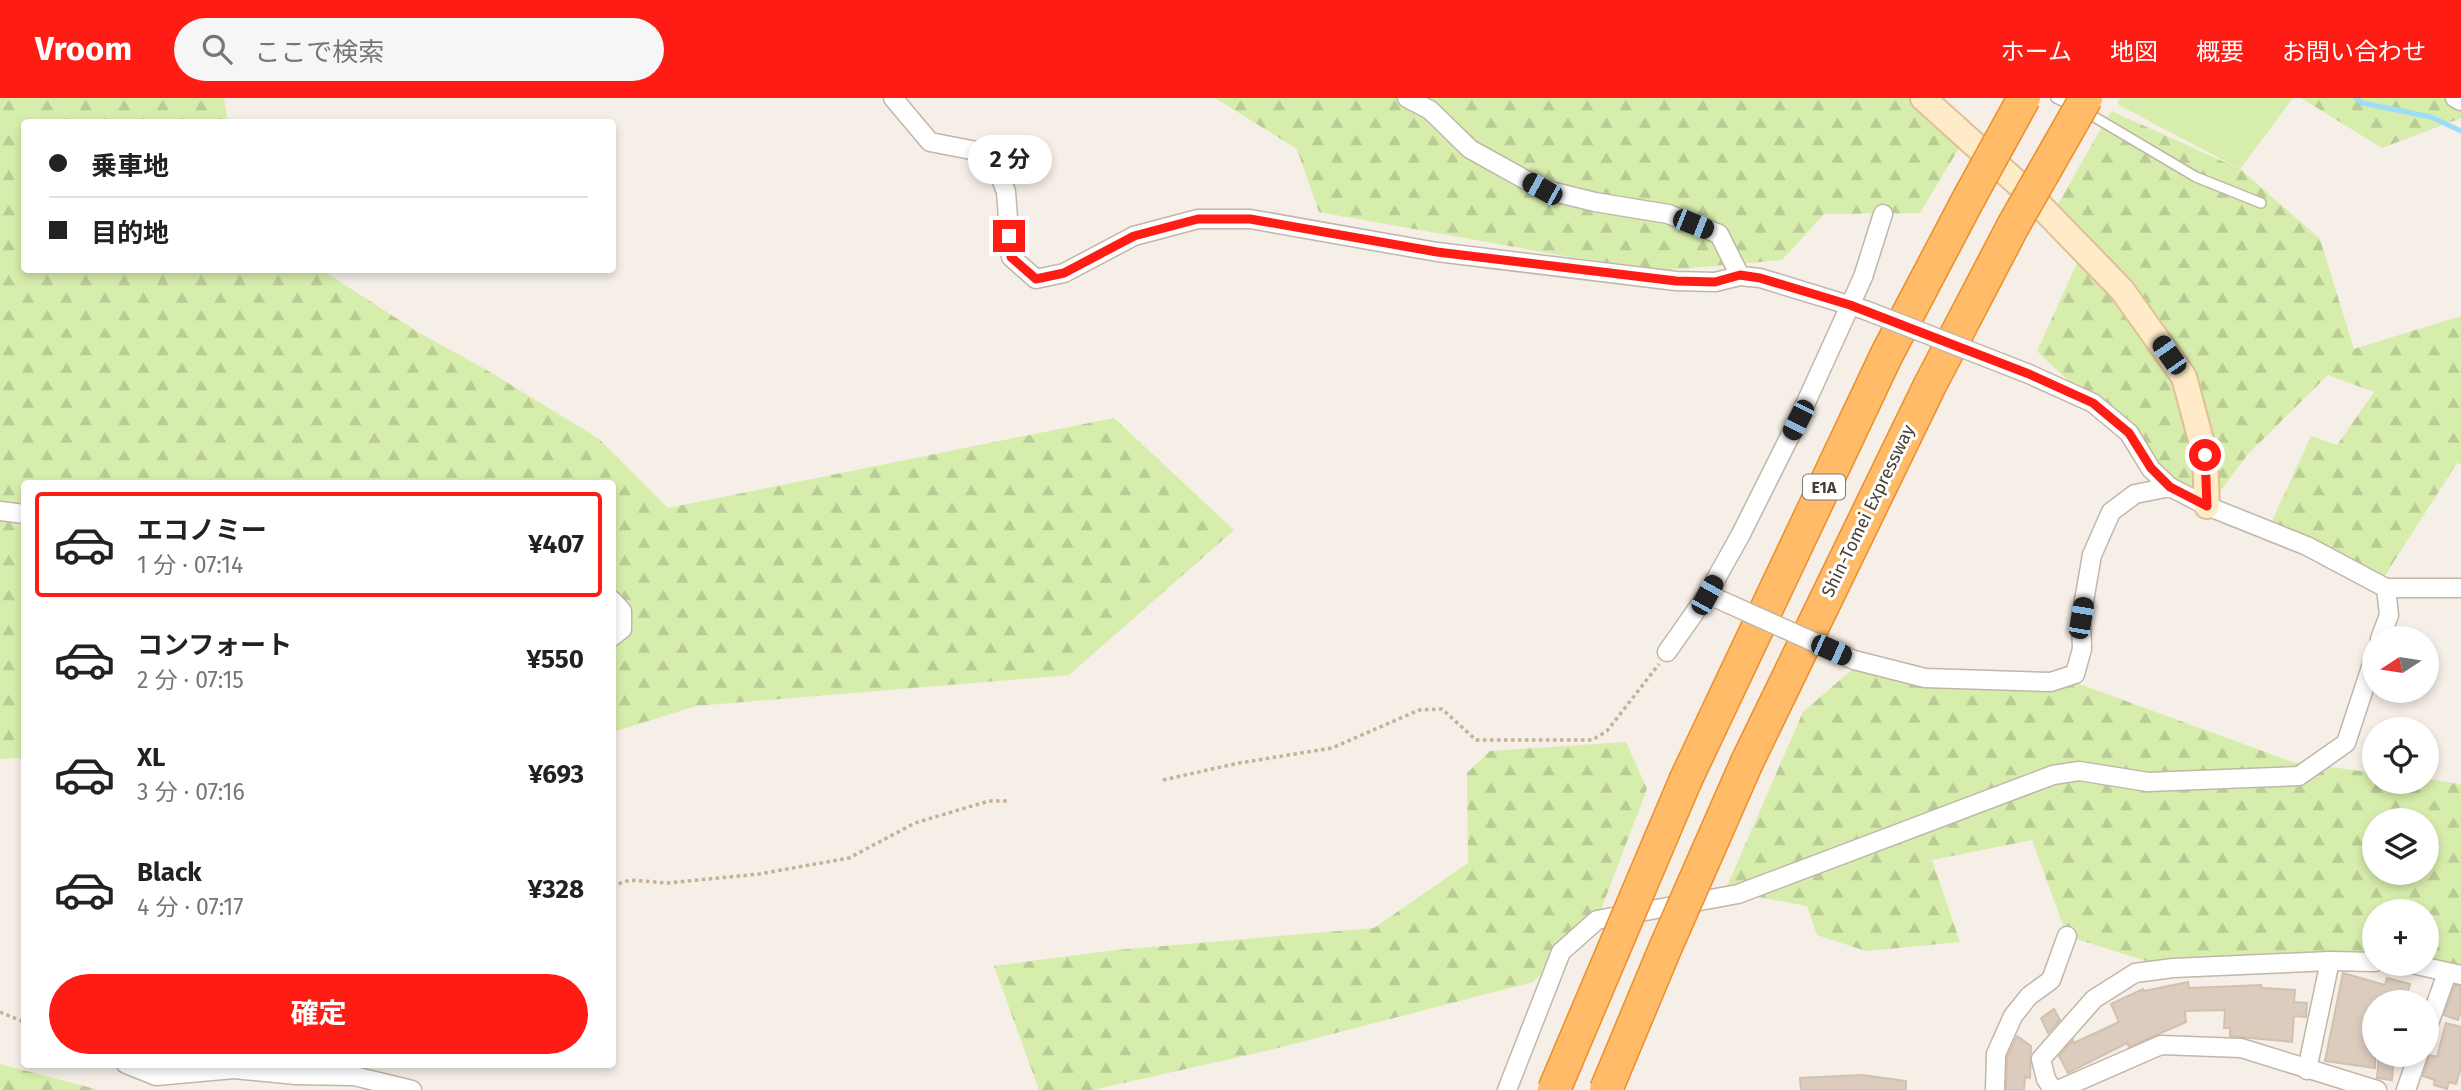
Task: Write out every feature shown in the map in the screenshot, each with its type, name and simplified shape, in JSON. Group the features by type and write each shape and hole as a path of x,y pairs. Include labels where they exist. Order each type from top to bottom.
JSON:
{"highway":[{"name":"E1A","path":"1554,1090 1686,779 1887,354 2025,98"},
{"name":"Shin-Tomei Expressway","path":"1606,1090 1747,762 1930,385 2013,226 2086,98"}],"street":[{"path":"893,98 930,142 992,154 1006,192 1011,257 1036,279 1064,273 1134,236 1198,219 1250,219 1437,252 1676,281 1715,282 1740,275 1760,278 1857,308 2029,374 2093,403 2129,433 2151,468 2170,487 2207,506 2307,545 2386,588 2461,588"},
{"path":"1407,98 1430,110 1470,149 1542,189 1595,202 1668,214 1719,234 1740,275"},
{"path":"1923,98 2025,190 2122,290 2184,377 2205,455 2207,506"},
{"path":"2455,98 2461,101"},
{"path":"1667,652 1713,597 1741,534 1857,308 1863,277 1883,214"},
{"path":"1713,597 1854,660 1925,678 2050,682 2075,674 2082,649 2081,618 2092,555 2111,512 2135,494 2170,487"},
{"path":"0,511 21,514"},
{"path":"2385,626 2389,615 2386,588"},
{"path":"616,604 622,611 622,629 616,634"},
{"path":"1507,1090 1561,953 1597,919 1738,894 2053,775 2079,771 2148,782 2299,776 2346,743 2362,694"},
{"path":"1995,1090 1996,1054 2013,1016 2029,996 2050,980 2067,936"},
{"path":"2307,1070 2330,961"},
{"path":"2053,1090 2046,1079 2040,1059 2094,999 2135,973 2173,968 2362,962"},
{"path":"2439,1005 2454,974"},
{"path":"2058,1090 2161,1045 2241,1048 2377,1090"},
{"path":"2406,1090 2414,1067"},
{"path":"136,1068 156,1076 234,1069 296,1075 354,1076 412,1090"}],"lane":[{"path":"2056,98 2102,120 2196,177 2261,203"}],"path":[{"path":"1163,780 1239,763 1332,748 1419,710 1442,709 1476,740 1592,740 1607,731 1667,652"},
{"path":"616,885 630,880 667,883 759,874 849,858 915,823 989,801 1010,801"},
{"path":"0,1012 21,1022"}],"green space":[{"path":"0,98 224,98 228,119 21,119 21,273 327,273 416,331 490,372 599,439 668,508 1114,418 1234,530 1069,675 696,706 616,731 616,480 21,480 21,758 0,759"},
{"path":"1215,98 1914,98 1962,137 1959,148 1920,213 1824,214 1782,260 1668,270 1576,258 1319,212 1297,149"},
{"path":"2120,98 2293,98 2240,169 2117,104"},
{"path":"2301,98 2461,98 2461,118 2382,148"},
{"path":"2111,111 2240,169 2320,239 2354,349 2461,316 2461,464 2457,463 2384,577 2272,521 2311,436 2337,445 2374,392 2328,375 2248,454 2212,502 2170,478 2037,351 2083,250 2054,211"},
{"path":"1855,667 2071,681 2293,762 2362,771 2362,794 2439,794 2439,781 2461,784 2461,973 2439,967 2439,899 2362,899 2362,963 2175,966 2146,961 2067,936 2032,840 1932,860 1960,942 1866,951 1817,935 1807,906 1725,891 1803,712"},
{"path":"1626,742 1647,789 1597,920 1533,982 1274,1049 1093,1090 1039,1090 994,966 1116,950 1374,928 1468,863 1467,773 1490,751"},
{"path":"0,1064 99,1090 0,1090"}],"building":[{"path":"2343,973 2385,985 2387,978 2410,984 2408,990 2362,990 2362,1066 2325,1061"},
{"path":"2188,982 2189,988 2261,985 2262,988 2295,990 2294,1002 2307,1003 2306,1017 2294,1016 2292,1042 2230,1036 2230,1028 2224,1028 2225,1010 2185,1011 2186,1022 2129,1047 2127,1043 2068,1073 2059,1056 2073,1040 2074,1043 2119,1022 2111,1004 2143,989 2144,991"},
{"path":"2455,985 2461,986 2461,1011 2458,1020 2444,1015"},
{"path":"2054,1009 2060,1020 2048,1033 2041,1018"},
{"path":"2446,1023 2461,1027 2461,1067 2456,1084 2449,1082 2447,1089 2434,1085 2435,1080 2423,1076 2426,1067 2439,1067 2439,1049"},
{"path":"2017,1036 2031,1046 2030,1078 2025,1077 2024,1090 2006,1090 2007,1057"},
{"path":"2378,1067 2393,1067 2392,1080 2377,1078"},
{"path":"1862,1075 1906,1081 1906,1090 1801,1090 1800,1078"}],"waterway":[{"path":"2356,98 2362,103 2431,117 2461,131"}],"route":[{"path":"1009,236 1011,257 1036,279 1064,273 1134,236 1198,219 1250,219 1437,252 1676,281 1715,282 1740,275 1760,278 1850,305 2029,374 2093,403 2129,433 2151,468 2170,487 2207,506 2205,455"}]}
